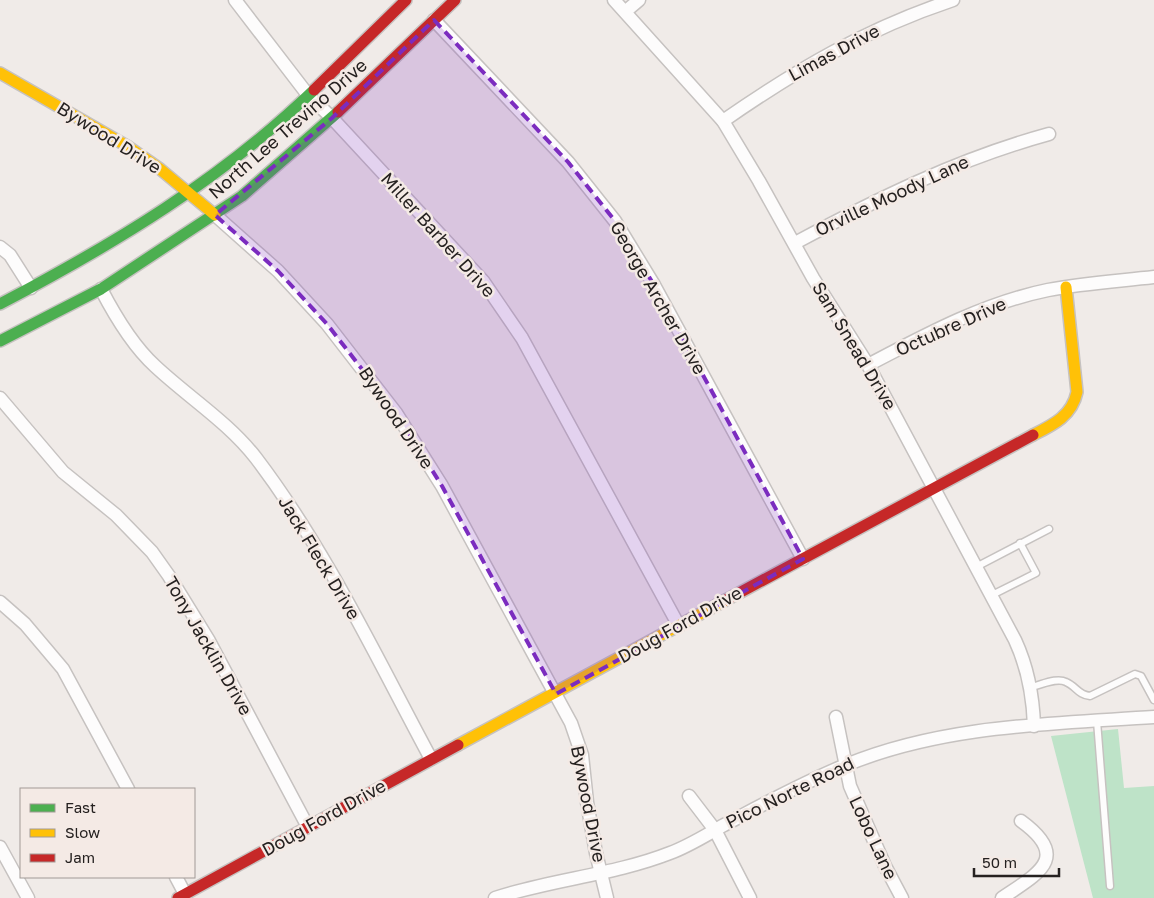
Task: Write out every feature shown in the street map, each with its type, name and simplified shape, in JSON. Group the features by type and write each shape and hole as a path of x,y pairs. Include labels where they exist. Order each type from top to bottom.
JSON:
{"street":[{"name":"Miller Barber Drive","path":"235,0 308,95 462,256 505,312 679,626"},
{"name":"North Lee Trevino Drive","path":"0,304 122,236 189,194 249,148 308,95 406,0"},
{"name":"North Lee Trevino Drive","path":"0,341 101,289 216,215 242,196 332,118 455,0"},
{"name":"Sam Snead Drive","path":"614,0 626,11 723,121 814,278 868,365 1023,656 1031,687 1034,726"},
{"path":"626,11 640,0"},
{"name":"Limas Drive","path":"723,121 830,52 892,23 953,0"},
{"name":"George Archer Drive","path":"434,20 568,162 615,221 654,285 802,559"},
{"name":"Bywood Drive","path":"0,73 127,146 160,169 216,215 278,271 315,310 396,413 442,486 571,723 582,755 587,802 607,898"},
{"name":"Orville Moody Lane","path":"795,243 857,210 930,175 981,155 1048,134"},
{"path":"0,247 10,255 31,288"},
{"name":"Octubre Drive","path":"868,365 921,337 978,311 1046,290 1154,277"},
{"name":"Doug Ford Drive","path":"181,896 933,488 1057,423 1074,406 1077,392 1066,287"},
{"name":"Jack Fleck Drive","path":"101,289 121,324 148,358 210,411 247,448 301,520 432,759"},
{"name":"Tony Jacklin Drive","path":"0,398 63,472 116,515 152,552 209,641 308,827"},
{"path":"0,602 25,624 63,669 127,788"},
{"name":"Lobo Lane","path":"836,717 850,786 881,857 902,898"},
{"name":"Pico Norte Road","path":"495,898 602,872 672,852 810,780 866,757 945,736 986,730 1154,717"},
{"path":"689,796 715,830 750,898"},
{"path":"1002,898 1038,874 1044,866 1047,856 1039,835 1021,822"},
{"path":"0,847 28,898"},
{"path":"176,878 181,896"}],"lane":[{"path":"976,567 1049,529"},
{"path":"992,595 1036,573 1020,544"},
{"path":"1031,687 1058,680 1067,682 1076,691 1090,696 1135,674 1141,676 1154,700"},
{"path":"1097,720 1110,886"}],"highlighted area":[{"path":"434,20 568,162 615,221 654,285 803,559 556,694 442,486 396,413 327,324 278,271 215,215 332,118"}],"green space":[{"path":"1118,729 1124,788 1154,786 1154,898 1093,898 1051,736"}],"traffic: fast":[{"path":"0,304 84,258 165,208 242,153 314,90"},
{"path":"0,341 101,289 242,196 338,112"}],"traffic: slow":[{"path":"0,73 127,146 160,169 215,215"},
{"path":"1033,435 1061,419 1071,407 1077,392 1066,287"},
{"path":"458,745 726,600"}],"traffic: jam":[{"path":"314,90 406,0"},
{"path":"338,112 455,0"},
{"path":"726,600 1033,435"},
{"path":"178,898 458,745"}]}
